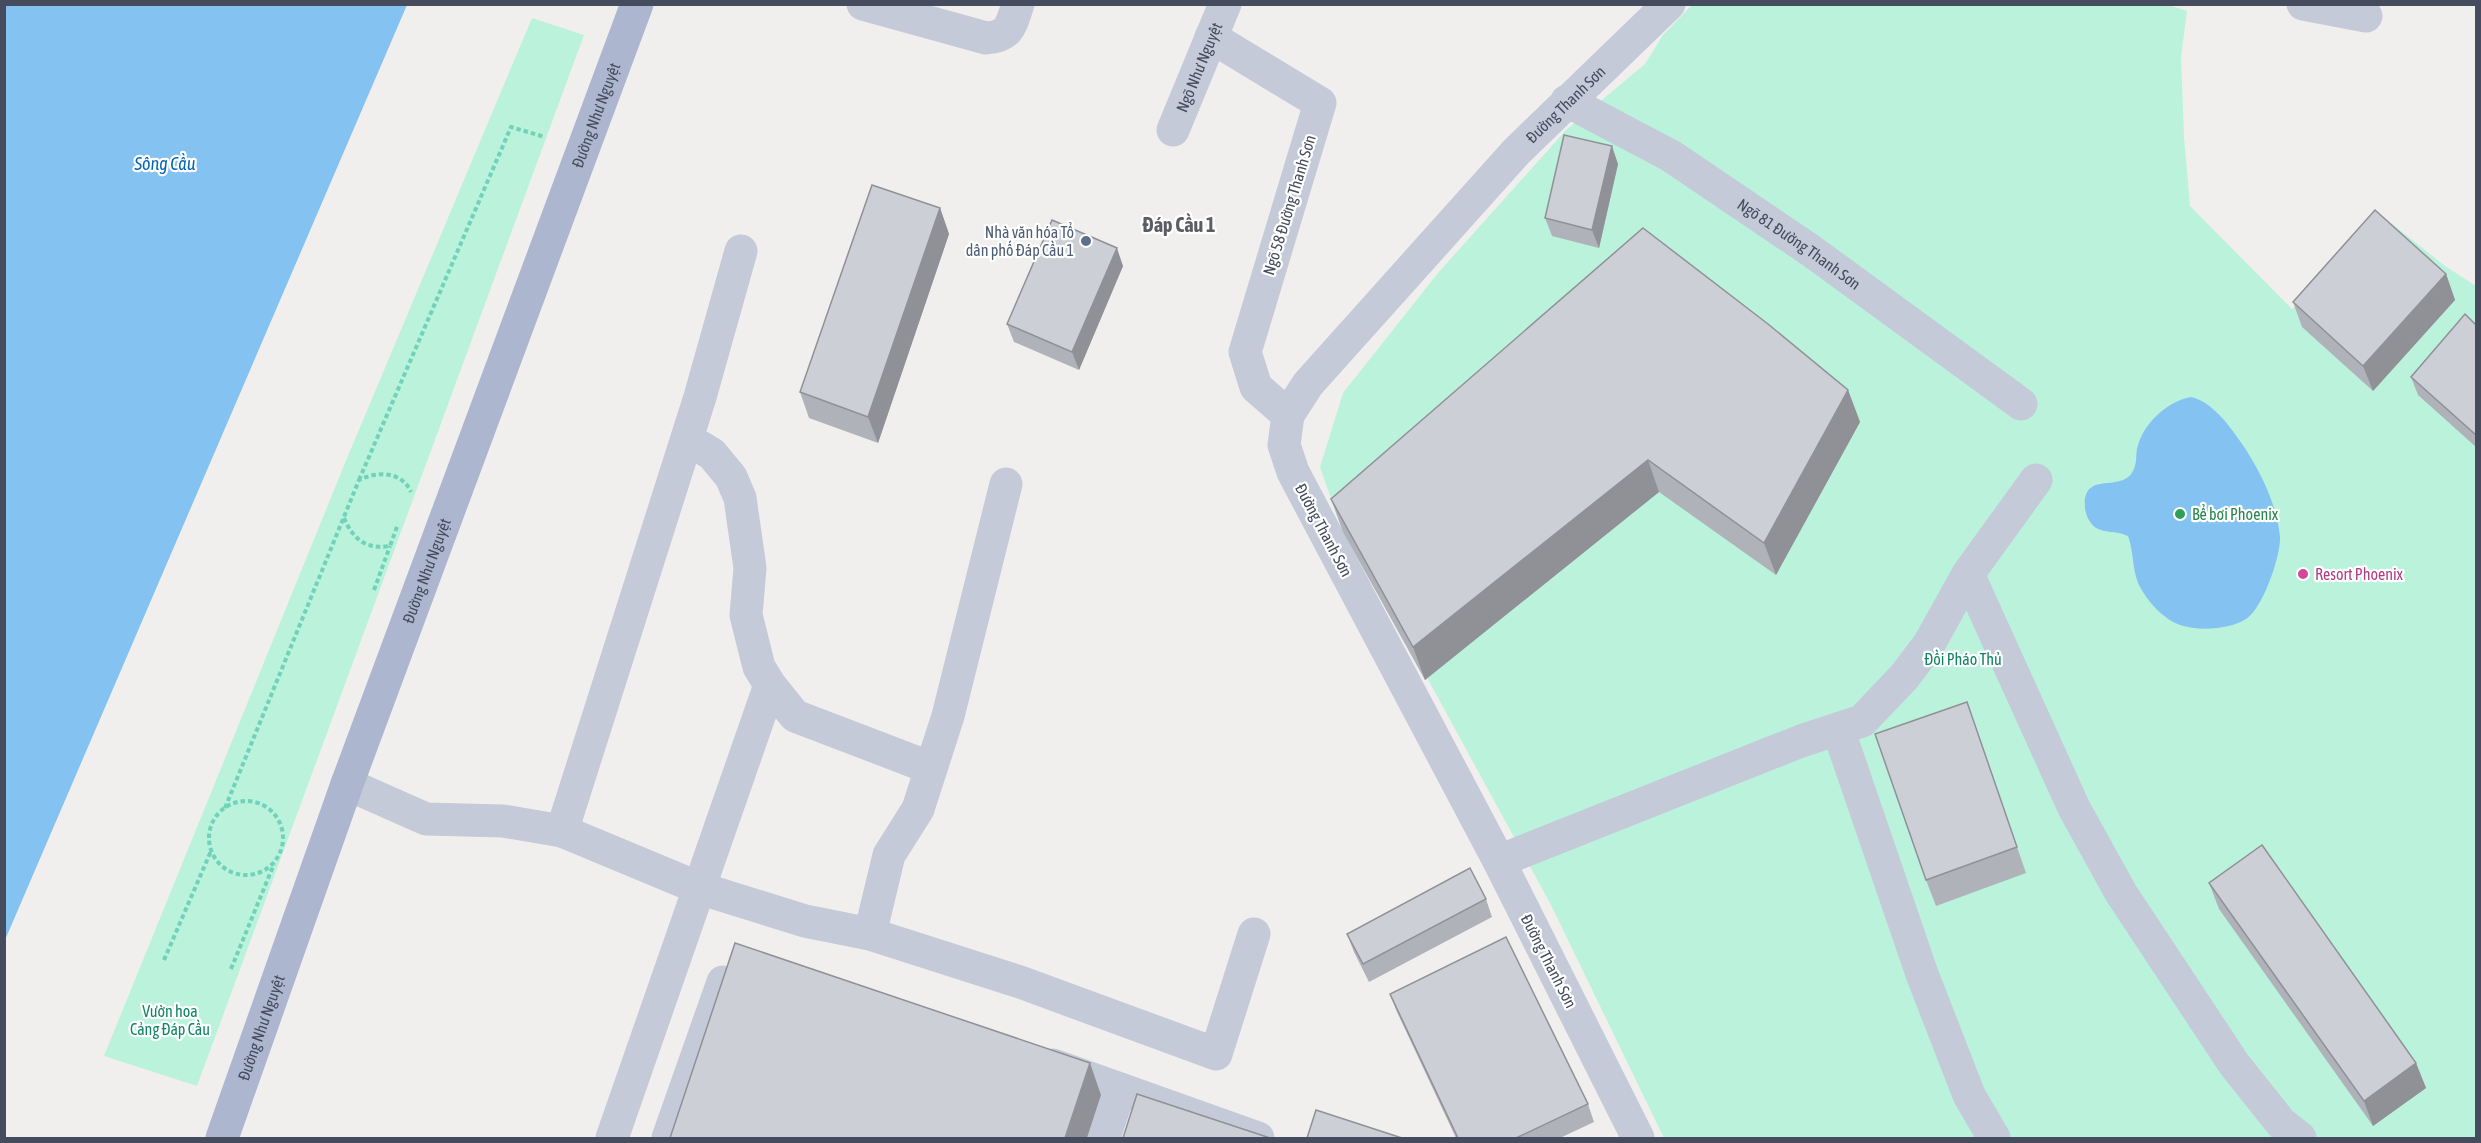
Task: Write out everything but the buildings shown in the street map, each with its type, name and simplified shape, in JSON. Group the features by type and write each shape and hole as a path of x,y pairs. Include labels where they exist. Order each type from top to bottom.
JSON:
{"main road":[{"name":"Đường Như Nguyệt","path":"222,1138 347,784 637,4"}],"street":[{"path":"863,4 986,38 999,37 1009,29 1018,4"},
{"name":"Ngõ Như Nguyệt","path":"1173,130 1225,4"},
{"name":"Đường Thanh Sơn","path":"1638,1138 1498,861 1293,472 1284,445 1288,415 1308,384 1516,152 1669,4"},
{"path":"2303,4 2366,16"},
{"name":"Ngõ 58 Đường Thanh Sơn","path":"1211,37 1320,103 1245,352 1256,387 1288,415"},
{"name":"Ngõ 81 Đường Thanh Sơn","path":"1568,101 1671,156 1810,250 2021,404"},
{"path":"562,831 687,439 741,251"},
{"path":"687,439 712,454 731,477 740,498 750,568 746,615 759,667 770,685 795,716 931,768"},
{"path":"1498,861 1801,741 1862,721 1904,677 1929,644 1968,574 2036,480"},
{"path":"870,934 889,855 918,809 951,706 1006,484"},
{"path":"1968,574 2074,808 2121,893 2234,1064 2281,1123 2300,1138"},
{"path":"612,1138 770,685"},
{"path":"1838,729 1922,974 1969,1095 1994,1138"},
{"path":"347,784 426,819 503,820 562,831 699,888 805,921 870,934 1020,982 1216,1054 1254,934"},
{"path":"668,1138 722,983 743,961"},
{"path":"1030,1056 1258,1138"},
{"path":"1104,1138 1120,1089"}],"path":[{"path":"225,808 359,480 511,127 548,139"},
{"path":"359,480 370,474 393,475 412,491 407,502"},
{"path":"344,518 351,532 359,540 379,548 390,546 399,524"},
{"path":"164,960 211,851 211,827 216,817 236,802 248,801 259,803 277,819 282,830 283,842 231,969"},
{"path":"211,851 216,860 234,874 256,874 266,870 274,862"}],"green space":[{"name":"Đồi Pháo Thủ","path":"2166,4 2187,11 2181,57 2184,137 2190,206 2292,309 2391,223 2445,266 2476,286 2476,1138 1664,1138 1551,905 1334,507 1320,467 1343,393 1438,273 1566,130 1645,64 1663,35 1692,5"},
{"name":"Vườn hoa Cảng Đáp Cầu","path":"532,18 584,35 197,1086 104,1056 345,463"}],"water":[{"name":"Sông Cầu","path":"4,5 407,5 5,940"},
{"name":"Bể bơi Phoenix","path":"2191,397 2212,408 2231,428 2247,452 2271,499 2280,537 2277,557 2269,582 2252,614 2239,623 2213,628 2180,625 2158,611 2139,585 2128,536 2096,528 2089,520 2085,508 2086,496 2090,489 2096,485 2120,481 2127,478 2133,471 2141,436 2158,414 2174,403"}],"place":[{"name":"Nhà văn hóa Tổ dân phố Đáp Cầu 1","path":"1086,241"},
{"name":"Bể bơi Phoenix","path":"2180,514"},
{"name":"Resort Phoenix","path":"2303,574"}],"district":[{"name":"Đáp Cầu 1","path":"1179,225"}]}
